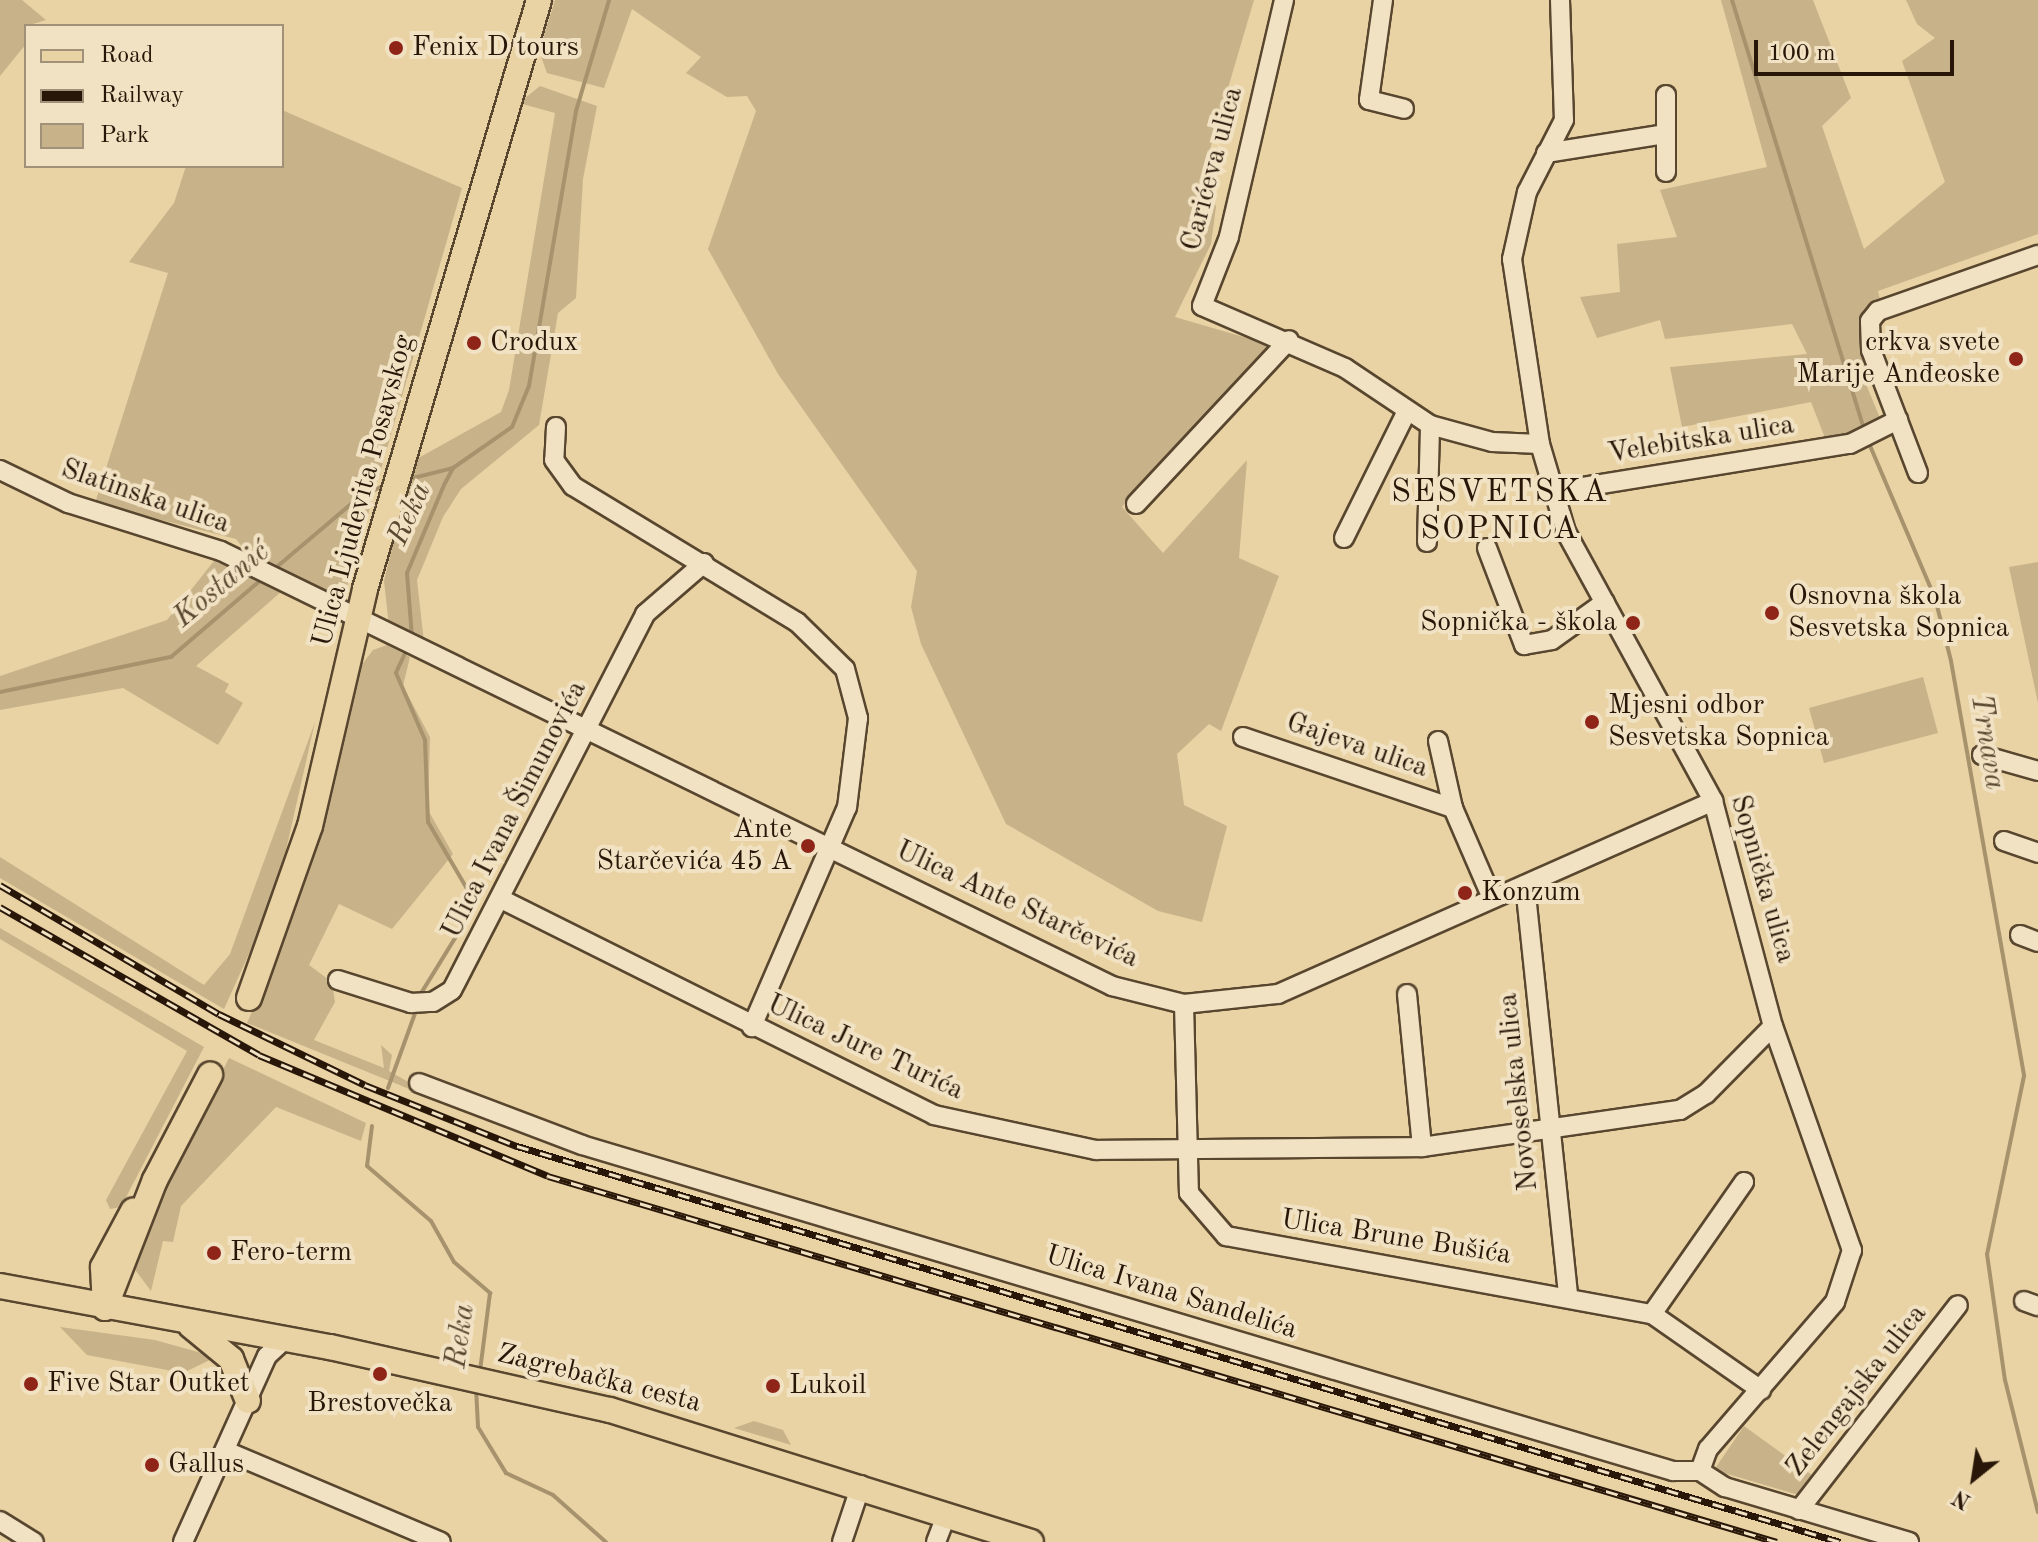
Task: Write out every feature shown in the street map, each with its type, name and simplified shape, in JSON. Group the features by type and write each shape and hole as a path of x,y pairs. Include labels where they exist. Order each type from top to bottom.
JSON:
{"main road":[{"name":"Ulica Ljudevita Posavskog","path":"249,998 310,826 359,618 401,464 539,0"},
{"path":"105,1308 116,1261 210,1075"},
{"path":"59,1299 116,1261"},
{"path":"116,1261 136,1290 231,1359 248,1401"},
{"name":"Zagrebačka cesta","path":"0,1286 176,1321 286,1338 473,1378 861,1485 947,1514 1000,1537 1031,1542"}],"street":[{"name":"Carićeva ulica","path":"1284,0 1229,237 1202,306 1289,340 1345,368 1406,413 1430,425 1492,442 1540,444"},
{"path":"1383,0 1369,100 1404,109"},
{"name":"Sopnička ulica","path":"1560,0 1564,120 1527,192 1512,259 1540,444 1552,492 1605,602 1713,801 1773,1026 1852,1250 1835,1302 1708,1449 1700,1471"},
{"path":"1666,95 1666,172"},
{"path":"1546,153 1664,134"},
{"path":"1918,473 1871,350 1870,321 1878,311 2038,255"},
{"path":"1136,504 1289,340"},
{"path":"1344,538 1406,413"},
{"name":"Velebitska ulica","path":"1552,492 1868,436 1898,420"},
{"path":"1427,542 1430,425"},
{"path":"556,427 554,460 573,486 797,622 845,669 858,718 857,756 834,848 752,1027"},
{"name":"Slatinska ulica","path":"0,470 68,503 186,536 359,618"},
{"path":"1487,548 1524,645 1552,640 1605,602"},
{"name":"Ulica Ivana Šimunovića","path":"338,980 417,1002 452,990 503,900 645,614 704,563"},
{"name":"Ulica Ante Starčevića","path":"359,618 1112,986 1184,1004 1278,994 1713,801"},
{"name":"Gajeva ulica","path":"1243,737 1453,808"},
{"name":"Gajeva ulica","path":"1438,741 1453,808 1492,898"},
{"path":"1982,755 2038,771"},
{"path":"2004,841 2038,853"},
{"name":"Novoselska ulica","path":"1525,885 1568,1294"},
{"name":"Ulica Jure Turića","path":"503,900 752,1027 948,1119 1096,1150 1183,1152 1422,1147 1680,1110 1706,1094 1773,1026"},
{"path":"1407,994 1422,1147"},
{"name":"Ulica Brune Bušića","path":"1184,1004 1183,1152 1189,1193 1226,1236 1568,1294 1652,1314 1761,1390"},
{"name":"Ulica Ivana Sandelića","path":"419,1083 582,1145 1658,1467 1700,1471 1714,1484 1909,1542"},
{"path":"1652,1314 1744,1182"},
{"name":"Zelengajska ulica","path":"1799,1510 1958,1305"},
{"path":"183,1542 267,1356 286,1338"},
{"path":"226,1451 441,1542"},
{"path":"842,1542 861,1485"},
{"path":"936,1542 947,1514"},
{"path":"0,1521 34,1542"}],"green space":[{"path":"0,0 22,0 46,20 24,24 24,46 0,76"},
{"path":"555,0 1254,0 1205,166 1216,207 1211,244 1175,317 1271,345 1122,507 1163,553 1247,460 1239,558 1279,576 1221,731 1209,724 1177,754 1184,805 1227,826 1202,922 1158,911 1006,824 921,644 911,607 917,571 778,374 708,249 756,111 747,96 727,97 686,73 701,57 632,9 604,88 547,73 539,51"},
{"path":"1721,0 1813,0 1851,98 1822,126 1864,249 1945,182 1902,61 1935,38 1917,24 1906,0 2038,0 2038,234 1878,291 1881,304 1860,329 1870,360 1858,365 1880,418 1827,443 1811,402 1682,427 1670,367 1807,354 1792,324 1665,339 1660,320 1597,338 1580,297 1620,292 1617,244 1677,237 1660,190 1767,167"},
{"path":"540,86 597,106 583,179 576,298 558,313 539,425 461,489 443,517 417,580 424,642 389,626 384,581 413,461 501,412 509,390 555,113 519,103"},
{"path":"284,111 462,188 348,584 336,595 250,557 236,539 95,503 168,273 129,262 174,203 185,168 284,168"},
{"path":"214,561 282,591 196,666 229,684 225,692 243,703 218,745 123,688 0,710 0,676 167,620"},
{"path":"2038,562 2038,703 2009,567"},
{"path":"387,645 410,657 403,686 430,737 428,810 453,854 392,929 339,904 309,965 332,982 335,1002 314,1040 384,1068 381,1045 392,1055 389,1071 451,1106 247,1023 291,921 360,667 373,650"},
{"path":"1923,677 1938,733 1824,763 1809,708"},
{"path":"315,722 276,894 224,1009 0,878 0,857 204,985 230,954"},
{"path":"0,928 204,1047 121,1207 110,1209 106,1200 187,1051 0,939"},
{"path":"229,1058 366,1123 361,1141 276,1107 181,1206 173,1242 163,1241 151,1291 133,1267 143,1230"},
{"path":"60,1327 155,1340 216,1357 183,1373 87,1355"},
{"path":"754,1421 783,1430 791,1445 734,1428"},
{"path":"1744,1426 1816,1478 1802,1496 1714,1470"}],"waterway":[{"name":"Reka","path":"412,637 407,573 444,485 453,468 512,427 529,386 576,111 609,0"},
{"name":"Trnava","path":"1732,0 1865,433"},
{"name":"Trnava","path":"1868,441 1935,598 1951,661 2024,1076 1987,1254 2005,1380 2038,1512"},
{"name":"Kostanić","path":"405,480 453,468"},
{"name":"Kostanić","path":"272,571 357,499 385,485"},
{"name":"Kostanić","path":"0,692 171,657 262,579"},
{"name":"Reka","path":"407,649 396,673 425,740 428,822 476,904 420,995"},
{"name":"Reka","path":"388,1088 417,1008"},
{"name":"Reka","path":"372,1126 367,1166 431,1221 454,1262 490,1293 480,1371"},
{"path":"476,1388 478,1427 506,1473 553,1495 606,1542"}],"railway":[{"path":"0,885 219,1014 365,1085 517,1146 1840,1542"},
{"path":"0,907 259,1055 548,1176 1777,1542"}],"place":[{"name":"Fenix D tours","path":"396,48"},
{"name":"Crodux","path":"474,343"},
{"name":"crkva svete Marije Anđeoske","path":"2016,359"},
{"name":"Osnovna škola Sesvetska Sopnica","path":"1772,613"},
{"name":"Sopnička - škola","path":"1633,623"},
{"name":"Mjesni odbor Sesvetska Sopnica","path":"1592,722"},
{"name":"Ante Starčevića 45 A","path":"808,846"},
{"name":"Konzum","path":"1465,893"},
{"name":"Fero-term","path":"214,1253"},
{"name":"Brestovečka","path":"380,1374"},
{"name":"Five Star Outket","path":"31,1384"},
{"name":"Lukoil","path":"773,1386"},
{"name":"Gallus","path":"152,1465"}],"district":[{"name":"SESVETSKA SOPNICA","path":"1500,512"}]}
